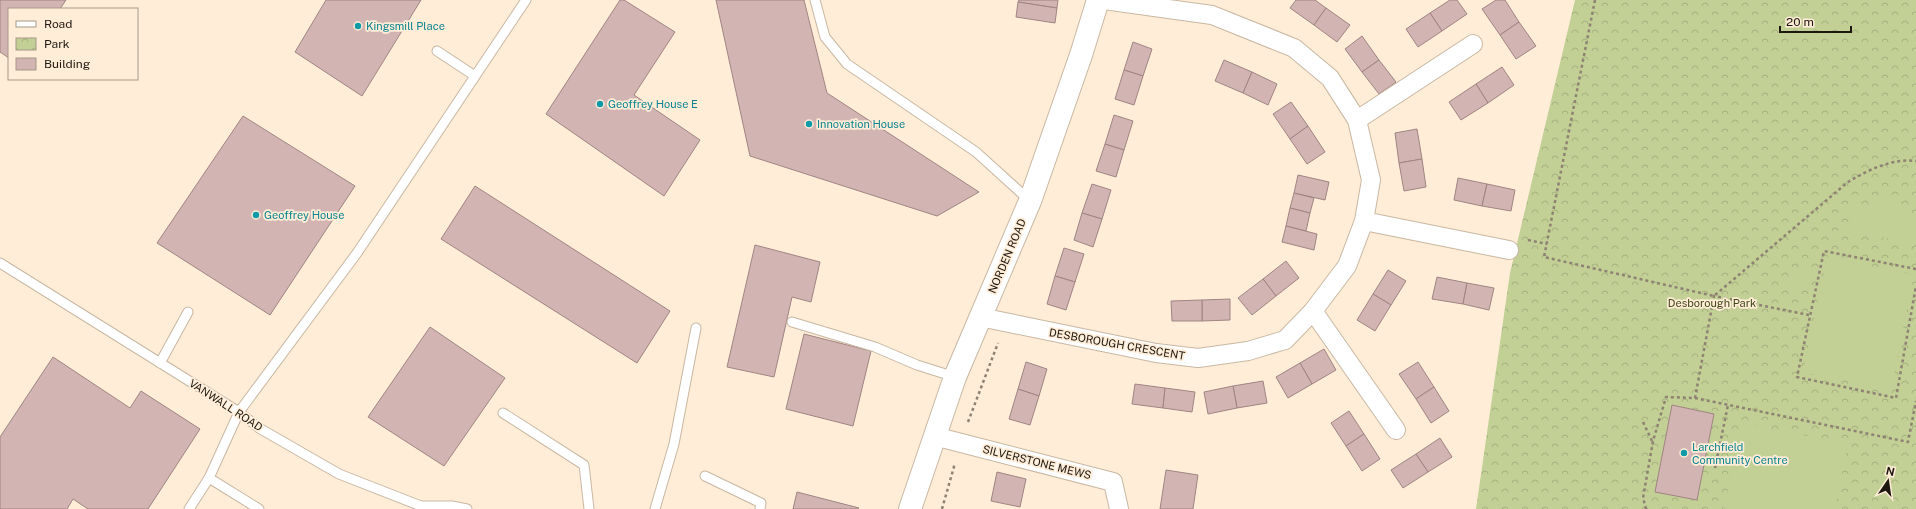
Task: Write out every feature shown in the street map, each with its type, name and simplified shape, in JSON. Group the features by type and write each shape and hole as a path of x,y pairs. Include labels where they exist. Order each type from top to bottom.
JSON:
{"street":[{"name":"NORDEN ROAD","path":"910,509 955,377 1030,201 1081,56 1098,0"},
{"name":"DESBOROUGH CRESCENT","path":"980,317 1156,353 1198,358 1248,351 1285,340 1313,311 1347,266 1364,221 1371,180 1357,120 1330,78 1294,48 1212,15 1104,0"},
{"path":"1357,120 1474,44"},
{"path":"1364,221 1509,250"},
{"path":"1313,311 1396,430"},
{"name":"SILVERSTONE MEWS","path":"934,436 1113,482 1119,509"}],"lane":[{"path":"189,509 209,478 239,412 357,253 526,0"},
{"path":"815,0 824,37 847,64 976,152 1030,201"},
{"path":"437,51 475,76"},
{"name":"VANWALL ROAD","path":"0,263 239,412 259,428 339,474 420,508 452,506 467,509"},
{"path":"160,363 188,312"},
{"path":"792,322 875,347 917,365 955,377"},
{"path":"655,509 674,444 696,328"},
{"path":"503,413 584,465 589,509"},
{"path":"704,476 761,503 760,509"},
{"path":"209,478 259,509"}],"path":[{"path":"1595,0 1544,257 1714,296 1809,315"},
{"path":"1695,398 1714,296 1848,182 1871,168 1906,160 1916,161"},
{"path":"1916,269 1824,251 1809,315 1798,377 1896,398 1916,286"},
{"path":"942,509 961,442 982,381 1007,323"},
{"path":"1646,509 1643,498 1652,441 1666,397 1695,398 1908,442 1916,401"},
{"path":"1715,468 1728,405"},
{"path":"1643,422 1652,441"}],"green space":[{"name":"Desborough Park","path":"1575,0 1916,0 1916,509 1476,509 1510,273"},
{"path":"1888,199 1916,220 1916,241 1911,242 1847,232 1849,221 1846,211"},
{"path":"1827,257 1914,275 1891,390 1803,372"},
{"path":"1802,264 1810,273 1790,293 1781,284"},
{"path":"1741,423 1848,444 1835,509 1724,509"}],"building":[{"path":"0,0 66,0 61,8 8,8 8,57 0,52"},
{"name":"Kingsmill Place","path":"326,0 421,0 362,96 295,52"},
{"name":"Geoffrey House E","path":"620,0 624,0 675,32 634,95 700,140 664,196 546,114"},
{"name":"Innovation House","path":"716,0 804,0 827,93 979,192 937,216 750,156"},
{"path":"1019,0 1058,0 1057,8 1018,2"},
{"path":"1296,0 1315,0 1326,8 1314,25 1290,8"},
{"path":"1450,0 1457,0 1467,14 1442,31 1430,13"},
{"path":"1496,0 1505,0 1519,22 1500,35 1482,9"},
{"path":"1018,2 1057,8 1055,23 1016,17"},
{"path":"1326,8 1350,25 1337,42 1314,25"},
{"path":"1430,13 1442,31 1418,47 1406,29"},
{"path":"1519,22 1536,46 1516,59 1500,35"},
{"path":"1362,36 1379,60 1362,72 1345,49"},
{"path":"1133,42 1152,49 1143,76 1124,70"},
{"path":"1224,60 1252,72 1243,93 1215,81"},
{"path":"1379,60 1396,82 1379,94 1362,72"},
{"path":"1502,67 1514,85 1488,103 1476,84"},
{"path":"1124,70 1143,76 1134,105 1115,99"},
{"path":"1252,72 1277,84 1268,105 1243,93"},
{"path":"1476,84 1488,103 1461,120 1449,102"},
{"path":"1291,102 1308,126 1290,139 1273,114"},
{"path":"1114,115 1133,121 1124,150 1105,144"},
{"name":"Geoffrey House","path":"243,116 355,186 270,315 157,243"},
{"path":"1308,126 1325,152 1307,164 1290,139"},
{"path":"1417,129 1422,159 1399,163 1395,133"},
{"path":"1105,144 1124,150 1116,177 1096,171"},
{"path":"1422,159 1426,187 1404,191 1399,163"},
{"path":"1298,175 1329,182 1325,200 1294,193"},
{"path":"1458,178 1487,184 1482,206 1454,200"},
{"path":"1092,184 1111,190 1102,219 1082,213"},
{"path":"1487,184 1515,190 1511,211 1482,206"},
{"path":"475,186 670,311 637,363 441,239"},
{"path":"1294,193 1314,198 1310,213 1290,208"},
{"path":"1290,208 1310,213 1306,231 1286,226"},
{"path":"1082,213 1102,219 1093,247 1074,240"},
{"path":"1286,226 1317,234 1314,250 1282,242"},
{"path":"755,245 820,262 811,302 792,297 774,377 727,367"},
{"path":"1064,248 1084,254 1075,282 1055,276"},
{"path":"1286,261 1299,278 1276,296 1263,279"},
{"path":"1388,270 1406,281 1391,305 1373,294"},
{"path":"1055,276 1075,282 1066,310 1047,304"},
{"path":"1437,277 1467,283 1463,304 1432,299"},
{"path":"1263,279 1276,296 1252,315 1238,298"},
{"path":"1467,283 1494,288 1489,310 1463,304"},
{"path":"1373,294 1391,305 1375,331 1357,320"},
{"path":"1230,299 1230,320 1202,321 1202,300"},
{"path":"1202,300 1202,321 1172,321 1171,301"},
{"path":"430,327 505,378 444,466 368,417"},
{"path":"804,334 871,351 853,426 786,409"},
{"path":"1324,349 1336,370 1312,384 1300,363"},
{"path":"53,357 130,408 141,391 200,429 148,509 88,509 73,499 67,509 0,509 0,437"},
{"path":"1026,362 1047,369 1039,396 1018,389"},
{"path":"1418,362 1434,387 1416,399 1399,374"},
{"path":"1300,363 1312,384 1288,398 1276,377"},
{"path":"1263,381 1267,403 1237,408 1233,386"},
{"path":"1135,384 1165,388 1163,408 1132,404"},
{"path":"1233,386 1237,408 1208,414 1204,392"},
{"path":"1434,387 1449,411 1431,423 1416,399"},
{"path":"1165,388 1195,392 1192,412 1163,408"},
{"path":"1018,389 1039,396 1030,425 1009,419"},
{"name":"Larchfield Community Centre","path":"1672,405 1714,414 1697,500 1655,492"},
{"path":"1349,411 1364,434 1346,446 1331,423"},
{"path":"1364,434 1380,459 1362,471 1346,446"},
{"path":"1440,438 1452,457 1428,472 1416,454"},
{"path":"1416,454 1428,472 1403,488 1391,470"},
{"path":"1166,470 1198,475 1193,509 1160,509"},
{"path":"997,472 1026,479 1020,507 991,501"},
{"path":"797,492 859,508 793,509"}],"place":[{"name":"Kingsmill Place","path":"358,26"},
{"name":"Geoffrey House E","path":"600,104"},
{"name":"Innovation House","path":"809,124"},
{"name":"Geoffrey House","path":"256,215"},
{"name":"Larchfield Community Centre","path":"1684,453"}]}
